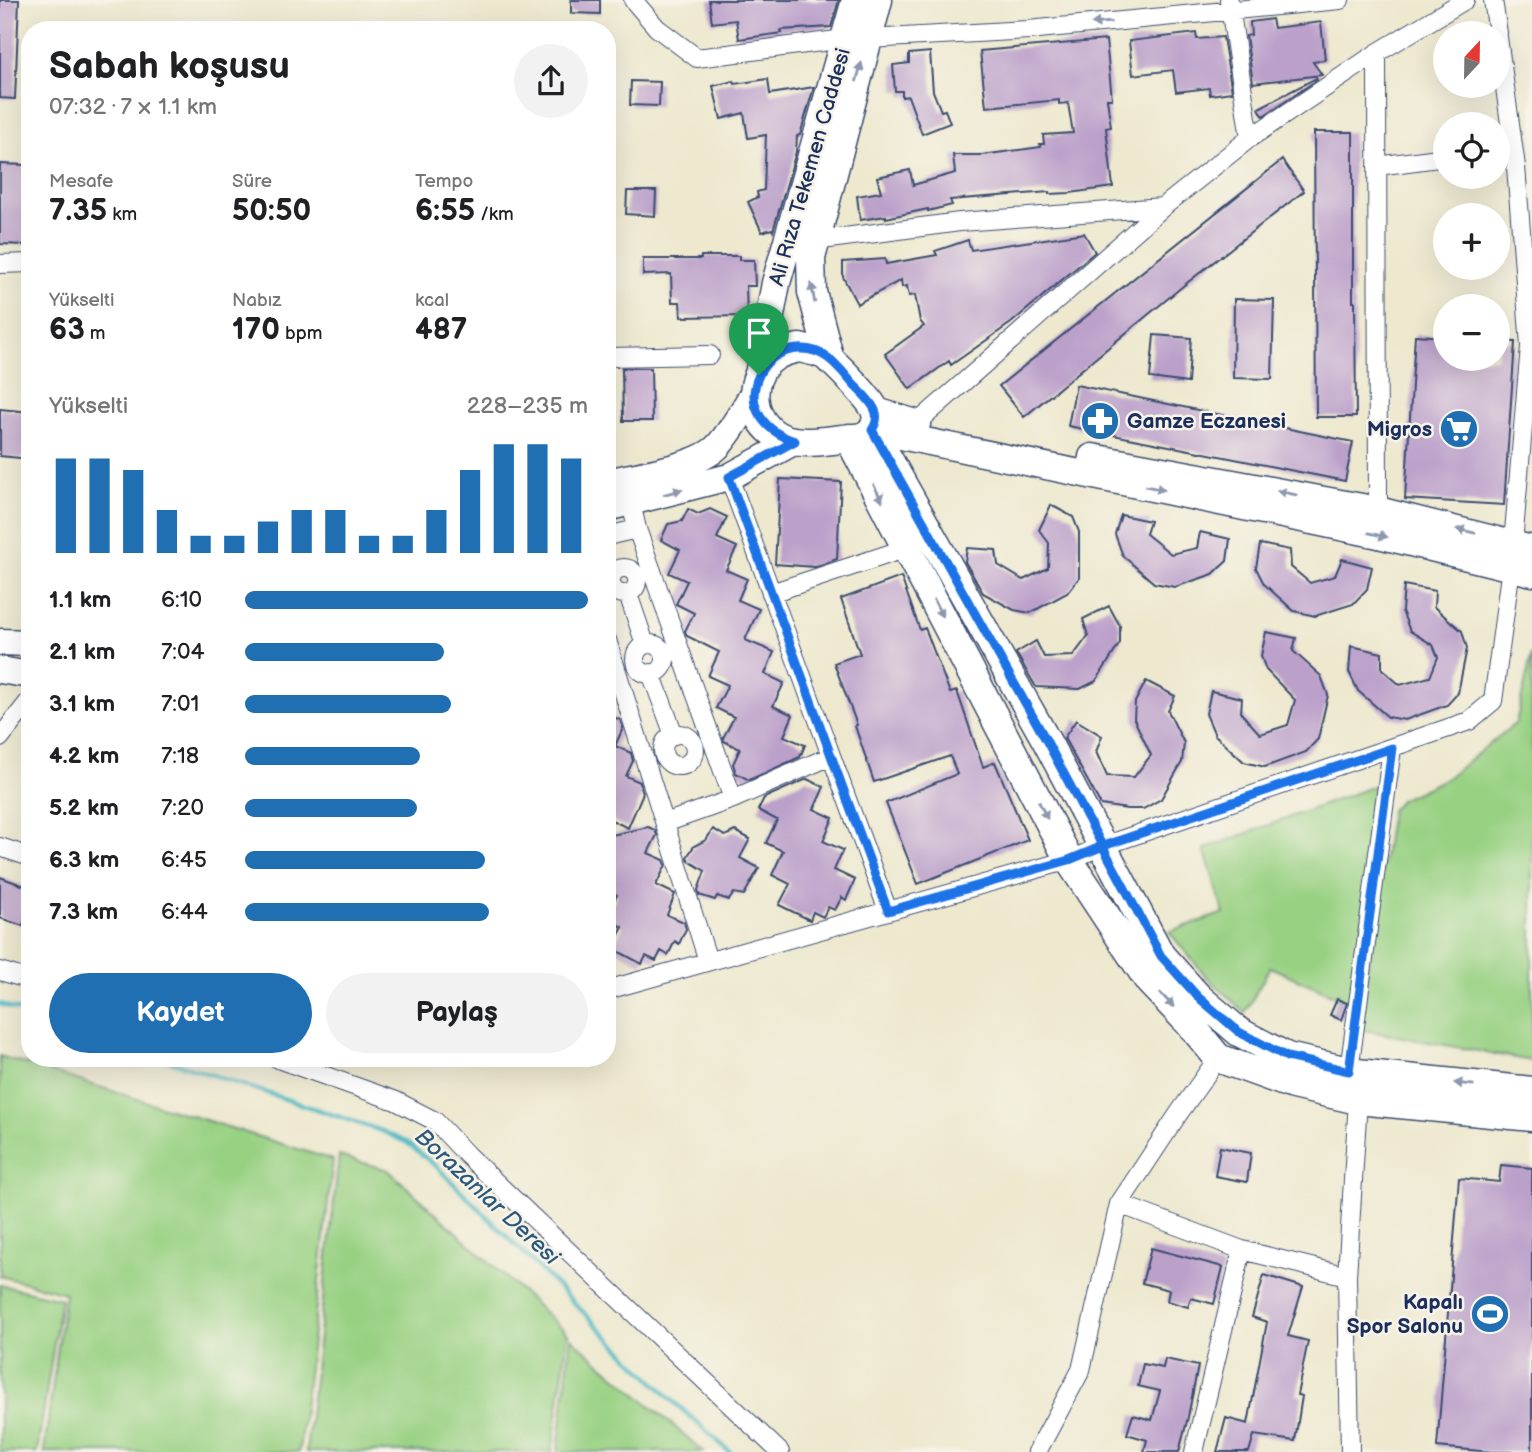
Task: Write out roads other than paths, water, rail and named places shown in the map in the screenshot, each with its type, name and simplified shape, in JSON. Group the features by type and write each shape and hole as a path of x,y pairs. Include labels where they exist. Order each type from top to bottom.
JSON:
{"main road":[{"name":"Ali Rıza Tekemen Caddesi","path":"830,359 812,292 811,258 856,39 856,0"},
{"name":"Ali Rıza Tekemen Caddesi","path":"757,383 776,283 856,39 878,0"},
{"path":"616,480 700,460 715,449 726,436 772,358 799,348 813,350 830,359 873,406 866,427 907,548 1069,860 1149,981 1218,1058 1293,1085 1358,1100 1532,1117"},
{"path":"757,383 758,414 766,427 779,436 795,441"},
{"path":"619,506 729,477 795,441 866,427 916,424 1378,510 1522,558"},
{"path":"866,427 1374,534 1522,558"},
{"path":"866,427 1103,846 1161,956 1198,997 1239,1032 1287,1057 1349,1071 1532,1091"},
{"path":"0,642 21,643"},
{"path":"0,670 21,674"}],"street":[{"path":"633,0 657,28 697,58 856,39 1028,30 1230,6 1340,0"},
{"path":"916,424 1163,207 1250,138 1377,53 1465,0"},
{"path":"1493,0 1496,21"},
{"path":"1230,6 1250,138"},
{"path":"1377,53 1378,510"},
{"path":"616,987 1069,860 1103,846 1469,722 1493,701 1522,558 1531,346 1524,166 1510,154"},
{"path":"1377,166 1433,159"},
{"path":"814,241 960,222 1163,207"},
{"path":"0,264 21,263"},
{"path":"616,356 710,355"},
{"path":"729,477 888,911"},
{"path":"619,506 636,529 645,645"},
{"path":"616,534 636,529"},
{"path":"771,593 907,548"},
{"path":"616,591 620,594 639,583"},
{"path":"639,583 711,736 733,799"},
{"path":"645,645 672,653"},
{"path":"645,645 635,654 674,735"},
{"path":"616,670 663,665 672,653"},
{"path":"616,681 643,752 708,961"},
{"path":"0,738 21,711"},
{"path":"684,734 694,744 693,760 684,766 673,765 663,752 666,741 674,735 684,734"},
{"path":"694,744 711,736"},
{"path":"1349,1071 1392,748"},
{"path":"643,752 663,752"},
{"path":"664,823 733,799 831,757"},
{"path":"0,847 21,853"},
{"path":"0,971 21,977"},
{"path":"1037,1452 1081,1370 1119,1204 1218,1058"},
{"path":"300,1067 396,1101 435,1121 780,1452"},
{"path":"1350,1452 1347,1276 1358,1100"},
{"path":"1119,1204 1242,1250 1347,1276"},
{"path":"1194,1452 1242,1250"}],"waterway":[{"name":"Borazanlar Deresi","path":"0,1004 21,1011"},
{"name":"Borazanlar Deresi","path":"188,1067 382,1131 406,1142 437,1167 675,1403 730,1452"}],"place":[{"name":"Gamze Eczanesi","path":"1100,421"},
{"name":"Migros","path":"1459,429"},
{"name":"Kapalı Spor Salonu","path":"1490,1314"}]}
